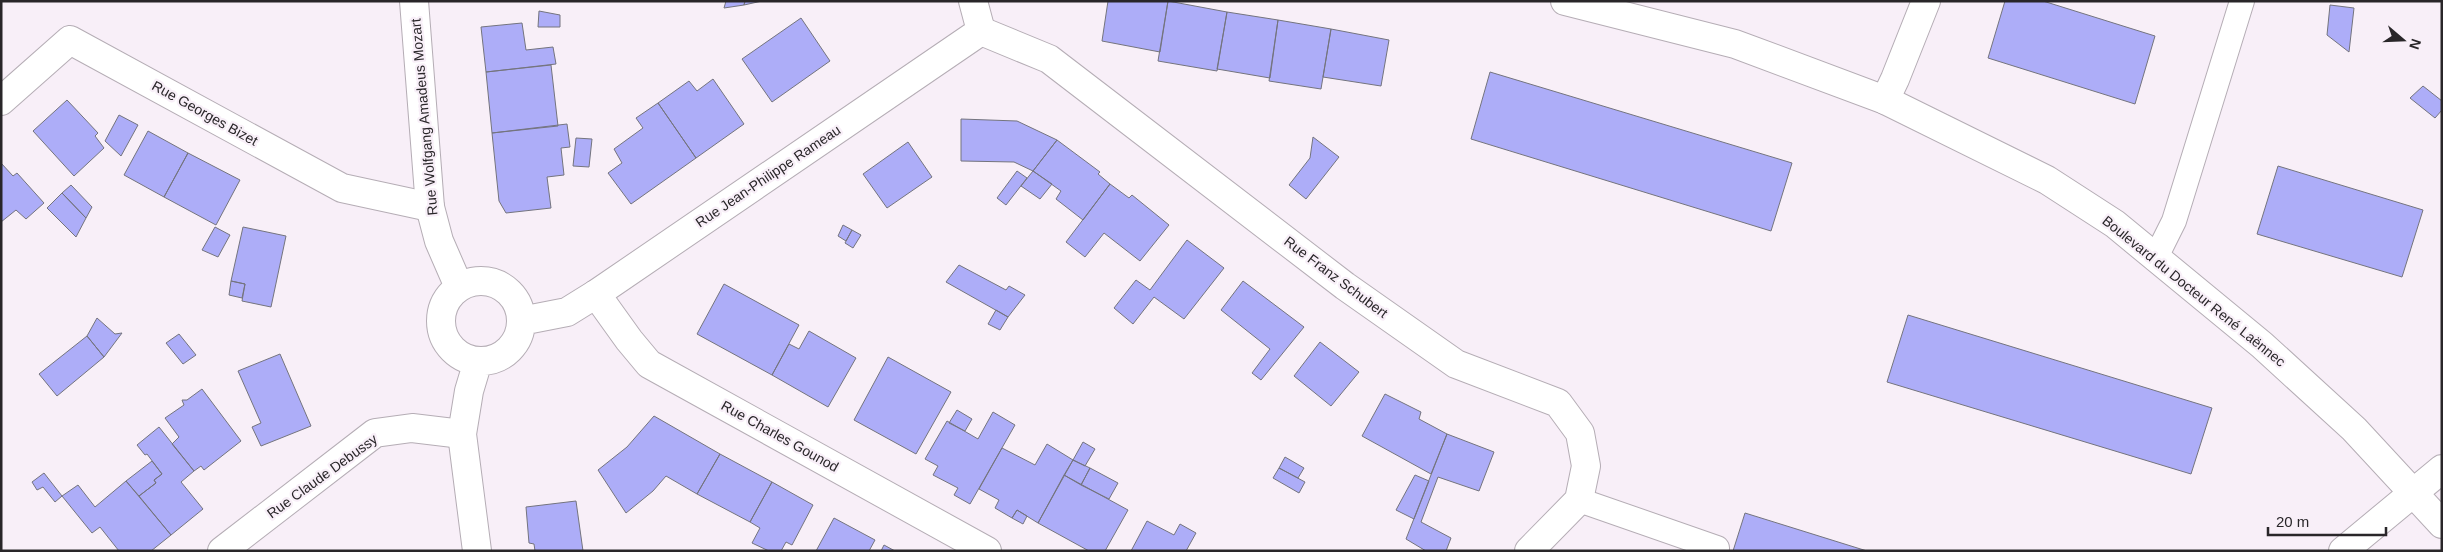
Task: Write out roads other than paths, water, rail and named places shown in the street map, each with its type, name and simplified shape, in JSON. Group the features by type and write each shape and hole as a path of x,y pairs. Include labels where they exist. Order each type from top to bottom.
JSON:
{"street":[{"name":"Rue Wolfgang Amadeus Mozart","path":"414,1 430,207 439,241 460,287"},
{"path":"974,1 981,31"},
{"name":"Boulevard du Docteur René Laënnec","path":"1566,1 1735,44 1885,100 2047,180 2115,224 2155,259 2262,345 2354,429 2442,524"},
{"path":"1885,100 1926,1"},
{"name":"Rue Jean-Philippe Rameau","path":"521,321 567,312 596,294 981,31"},
{"name":"Rue Franz Schubert","path":"981,31 1049,59 1338,280 1456,364 1558,403 1580,433 1586,466 1579,500"},
{"name":"Rue Georges Bizet","path":"1,101 70,40 342,188 430,207"},
{"path":"482,281 494,283 505,289 519,308 521,321 519,334 513,345 503,354 491,360 478,361 466,358 455,352 447,343 442,331 440,318 443,306 450,295 470,282 482,281"},
{"name":"Rue Charles Gounod","path":"596,294 649,364 987,551"},
{"path":"477,551 462,434 469,391 478,361"},
{"name":"Rue Claude Debussy","path":"222,551 375,433 412,428 462,434"},
{"path":"2342,551 2442,469"},
{"path":"1529,551 1579,500"}],"lane":[{"path":"2155,259 2174,221 2242,1"},
{"path":"1579,500 1717,548"}]}
